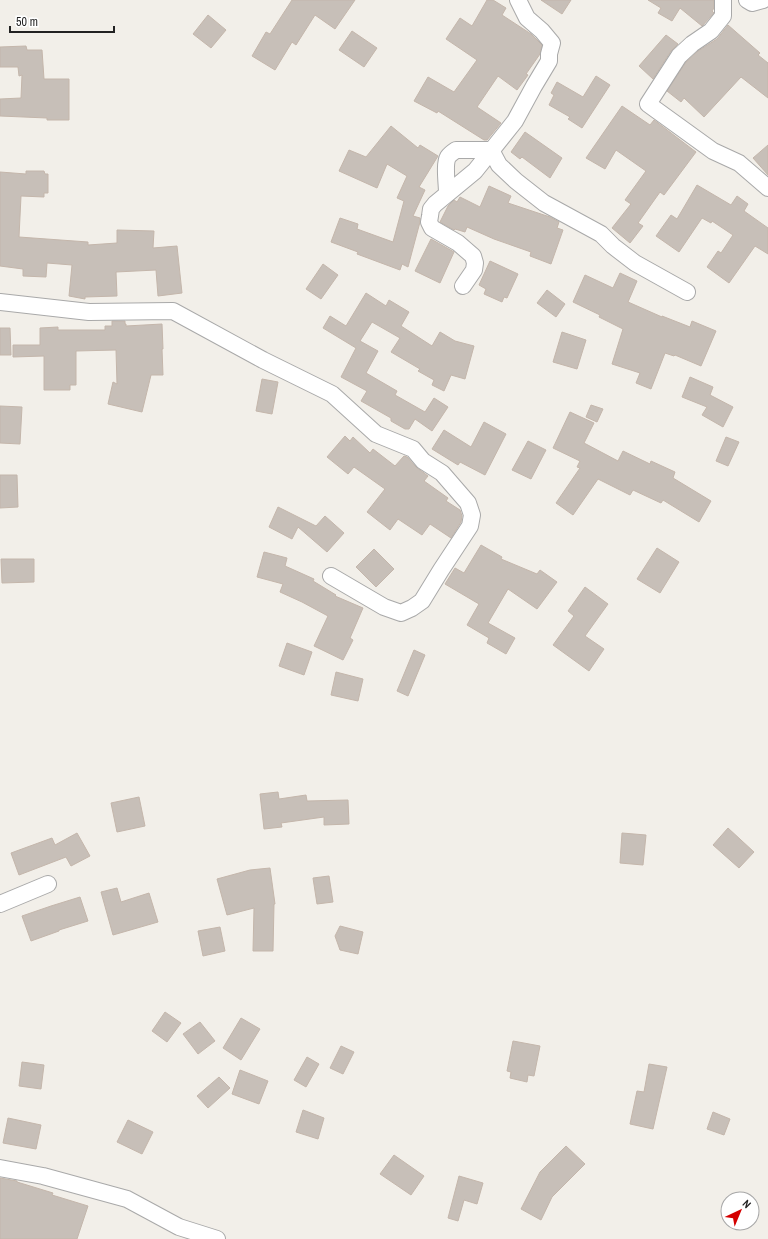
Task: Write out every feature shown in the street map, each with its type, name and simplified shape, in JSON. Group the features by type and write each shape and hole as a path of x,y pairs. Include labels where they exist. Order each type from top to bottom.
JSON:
{"street":[{"path":"463,286 474,270 475,263 473,256 458,243 432,228 429,222 432,209 435,204 475,171 515,121 549,61 552,43 542,31 527,18 518,0"},
{"path":"723,0 723,16 711,30 679,56 648,104 712,151 739,163 768,188"},
{"path":"747,0 752,3 763,0"},
{"path":"447,193 446,162 452,153 456,150 491,150"},
{"path":"491,150 499,165 516,181 544,203 601,234 613,246 635,263 687,292"},
{"path":"0,302 89,312 173,311 264,360 332,394 376,434 413,450 422,461 442,473 468,503 472,514 470,526 422,601 412,608 401,613 384,607 340,583 331,576"},
{"path":"0,904 48,884"},
{"path":"0,1168 43,1176 127,1199 179,1227 217,1239"}],"building":[{"path":"292,0 355,0 335,29 315,15 296,45 292,42 275,70 252,56 266,32 270,34"},
{"path":"487,0 493,0 506,8 502,15 531,34 542,45 540,54 517,90 498,76 477,107 501,123 487,140 484,140 438,111 437,113 414,101 428,77 454,92 477,60 446,39 460,18 472,26"},
{"path":"541,0 571,0 562,14"},
{"path":"648,0 714,0 714,8 712,11 714,13 702,26 680,8 672,21 658,13 661,8"},
{"path":"208,15 226,30 211,48 193,34"},
{"path":"728,25 760,53 758,55 768,63 768,98 741,77 704,117 684,98 681,102 667,91 686,62 698,51 717,39"},
{"path":"352,31 377,48 364,67 339,50"},
{"path":"666,35 678,44 671,51 653,79 639,66"},
{"path":"26,46 27,50 42,50 44,79 69,79 69,120 47,120 47,118 0,116 0,99 21,98 22,75 19,76 18,67 0,67 0,47"},
{"path":"596,76 610,85 582,128 568,119 570,117 549,105 554,95 551,93 557,82 583,97"},
{"path":"622,106 650,125 654,120 696,152 664,195 660,192 638,223 643,226 630,243 612,228 631,204 625,200 646,171 616,150 605,169 586,158"},
{"path":"391,126 418,148 420,145 438,156 419,187 425,190 413,216 420,218 420,222 408,267 402,264 400,270 357,254 358,252 331,242 340,218 358,224 357,229 393,242 404,201 397,198 407,176 387,164 377,188 339,171 349,150 366,157"},
{"path":"525,132 562,158 550,178 522,157 520,159 511,152"},
{"path":"768,145 768,175 753,158"},
{"path":"26,171 44,171 45,174 48,174 48,193 44,193 44,197 21,196 19,237 88,242 88,245 117,243 117,230 154,231 153,248 177,246 182,293 158,296 156,270 116,272 117,296 85,297 85,299 69,296 72,265 47,263 46,277 23,276 23,269 0,266 0,172 26,174"},
{"path":"697,185 731,205 737,196 748,204 744,211 768,228 768,254 755,246 729,283 707,267 718,251 721,253 733,235 712,221 711,223 702,218 679,252 656,236 671,215 677,219"},
{"path":"489,186 511,196 508,203 550,217 559,222 557,228 563,230 551,264 530,256 531,252 494,239 467,227 465,232 454,230 440,222 448,206 454,200 457,202 460,197 480,207"},
{"path":"431,239 454,252 440,283 415,271"},
{"path":"490,261 518,274 507,298 504,297 502,302 484,294 486,289 479,285"},
{"path":"323,264 338,275 321,299 306,289"},
{"path":"620,273 637,281 628,302 690,327 692,321 716,331 701,366 675,355 665,353 651,389 636,383 640,373 612,364 623,329 599,317 600,315 573,302 585,275 613,288"},
{"path":"547,290 565,304 556,317 537,303"},
{"path":"366,293 386,306 389,300 409,312 401,326 432,346 440,332 455,341 474,346 465,379 451,375 444,391 432,385 434,380 418,371 420,369 391,352 400,338 372,322 360,341 378,351 366,373 397,391 395,395 425,412 434,398 448,407 432,431 415,419 409,429 405,429 391,421 391,418 361,401 367,391 341,377 356,348 323,328 330,316 346,326"},
{"path":"112,321 125,321 126,326 162,324 163,375 151,375 142,412 108,404 113,382 117,384 116,350 76,351 76,385 70,385 70,390 44,390 44,356 13,357 13,345 40,345 40,328 58,327 58,330 105,330 105,326 112,326"},
{"path":"0,328 10,328 11,355 0,355"},
{"path":"562,332 586,340 577,369 553,362"},
{"path":"690,377 713,387 710,395 733,407 723,427 702,415 707,407 682,397"},
{"path":"262,379 278,382 272,414 256,411"},
{"path":"591,405 603,409 597,422 586,417"},
{"path":"0,406 22,407 20,444 0,443"},
{"path":"570,412 594,423 584,443 618,461 623,451 650,464 651,461 675,472 673,478 711,501 699,522 663,500 661,503 633,490 630,495 598,479 573,515 556,503 580,468 577,467 580,461 553,448"},
{"path":"484,422 506,434 485,475 460,462 458,465 432,449 444,430 471,447"},
{"path":"345,436 350,441 353,437 370,453 373,449 395,466 404,456 407,457 416,467 428,476 424,481 448,498 446,501 460,510 462,516 461,522 451,538 430,524 422,535 398,519 390,530 367,512 385,489 354,467 348,474 327,457"},
{"path":"726,437 739,442 728,466 716,461"},
{"path":"528,441 546,450 531,479 512,470"},
{"path":"0,475 17,475 18,507 0,508"},
{"path":"278,507 316,526 325,516 344,533 327,552 298,527 292,539 269,527"},
{"path":"481,545 502,557 501,559 537,574 540,570 557,582 537,609 508,589 488,623 515,638 506,654 487,643 489,638 467,625 479,604 445,584 455,568 464,573"},
{"path":"657,548 679,562 660,593 637,579"},
{"path":"374,549 394,569 376,587 356,567"},
{"path":"264,552 287,558 285,566 314,579 313,581 336,595 335,596 363,608 350,638 353,640 343,660 314,646 328,616 280,592 283,584 257,577"},
{"path":"1,559 34,559 34,582 2,583"},
{"path":"585,587 608,604 585,636 604,649 589,671 553,645 574,616 568,611"},
{"path":"287,643 312,652 304,675 279,666"},
{"path":"414,650 425,655 408,696 397,691"},
{"path":"336,672 363,679 358,701 331,695"},
{"path":"278,792 279,799 306,795 307,801 348,800 349,824 324,825 324,817 281,823 282,827 264,829 260,794"},
{"path":"139,797 145,826 117,832 111,803"},
{"path":"728,828 754,852 739,868 713,845"},
{"path":"77,833 90,856 71,866 66,857 19,875 11,853 52,838 55,845"},
{"path":"622,833 646,835 643,865 620,863"},
{"path":"270,868 275,904 273,951 253,951 254,908 227,915 217,879 250,870"},
{"path":"329,876 333,902 317,904 313,878"},
{"path":"117,888 121,902 149,893 158,922 113,935 101,892"},
{"path":"80,897 88,921 31,941 22,916"},
{"path":"340,926 363,932 358,954 340,950 335,936"},
{"path":"220,927 225,951 203,956 198,931"},
{"path":"165,1012 181,1023 167,1042 152,1031"},
{"path":"241,1018 260,1029 241,1060 223,1048"},
{"path":"200,1022 215,1041 198,1054 183,1034"},
{"path":"513,1041 540,1046 534,1076 528,1075 527,1082 510,1078 511,1072 507,1071"},
{"path":"341,1046 354,1052 343,1074 330,1068"},
{"path":"307,1057 319,1064 306,1087 294,1080"},
{"path":"22,1062 44,1065 41,1089 19,1086"},
{"path":"649,1064 667,1067 653,1129 630,1124 637,1091 644,1092"},
{"path":"240,1070 268,1081 259,1104 232,1094"},
{"path":"219,1077 230,1088 208,1108 197,1096"},
{"path":"303,1110 324,1118 318,1139 296,1132"},
{"path":"713,1112 730,1119 724,1135 707,1129"},
{"path":"8,1118 41,1125 36,1149 3,1143"},
{"path":"128,1120 153,1132 142,1154 117,1142"},
{"path":"566,1146 585,1164 552,1197 541,1220 521,1209 540,1172"},
{"path":"394,1155 424,1176 411,1195 380,1174"},
{"path":"459,1176 483,1183 477,1204 464,1200 458,1221 448,1218"},
{"path":"0,1178 17,1181 53,1193 52,1195 88,1206 77,1239 0,1239"}]}
